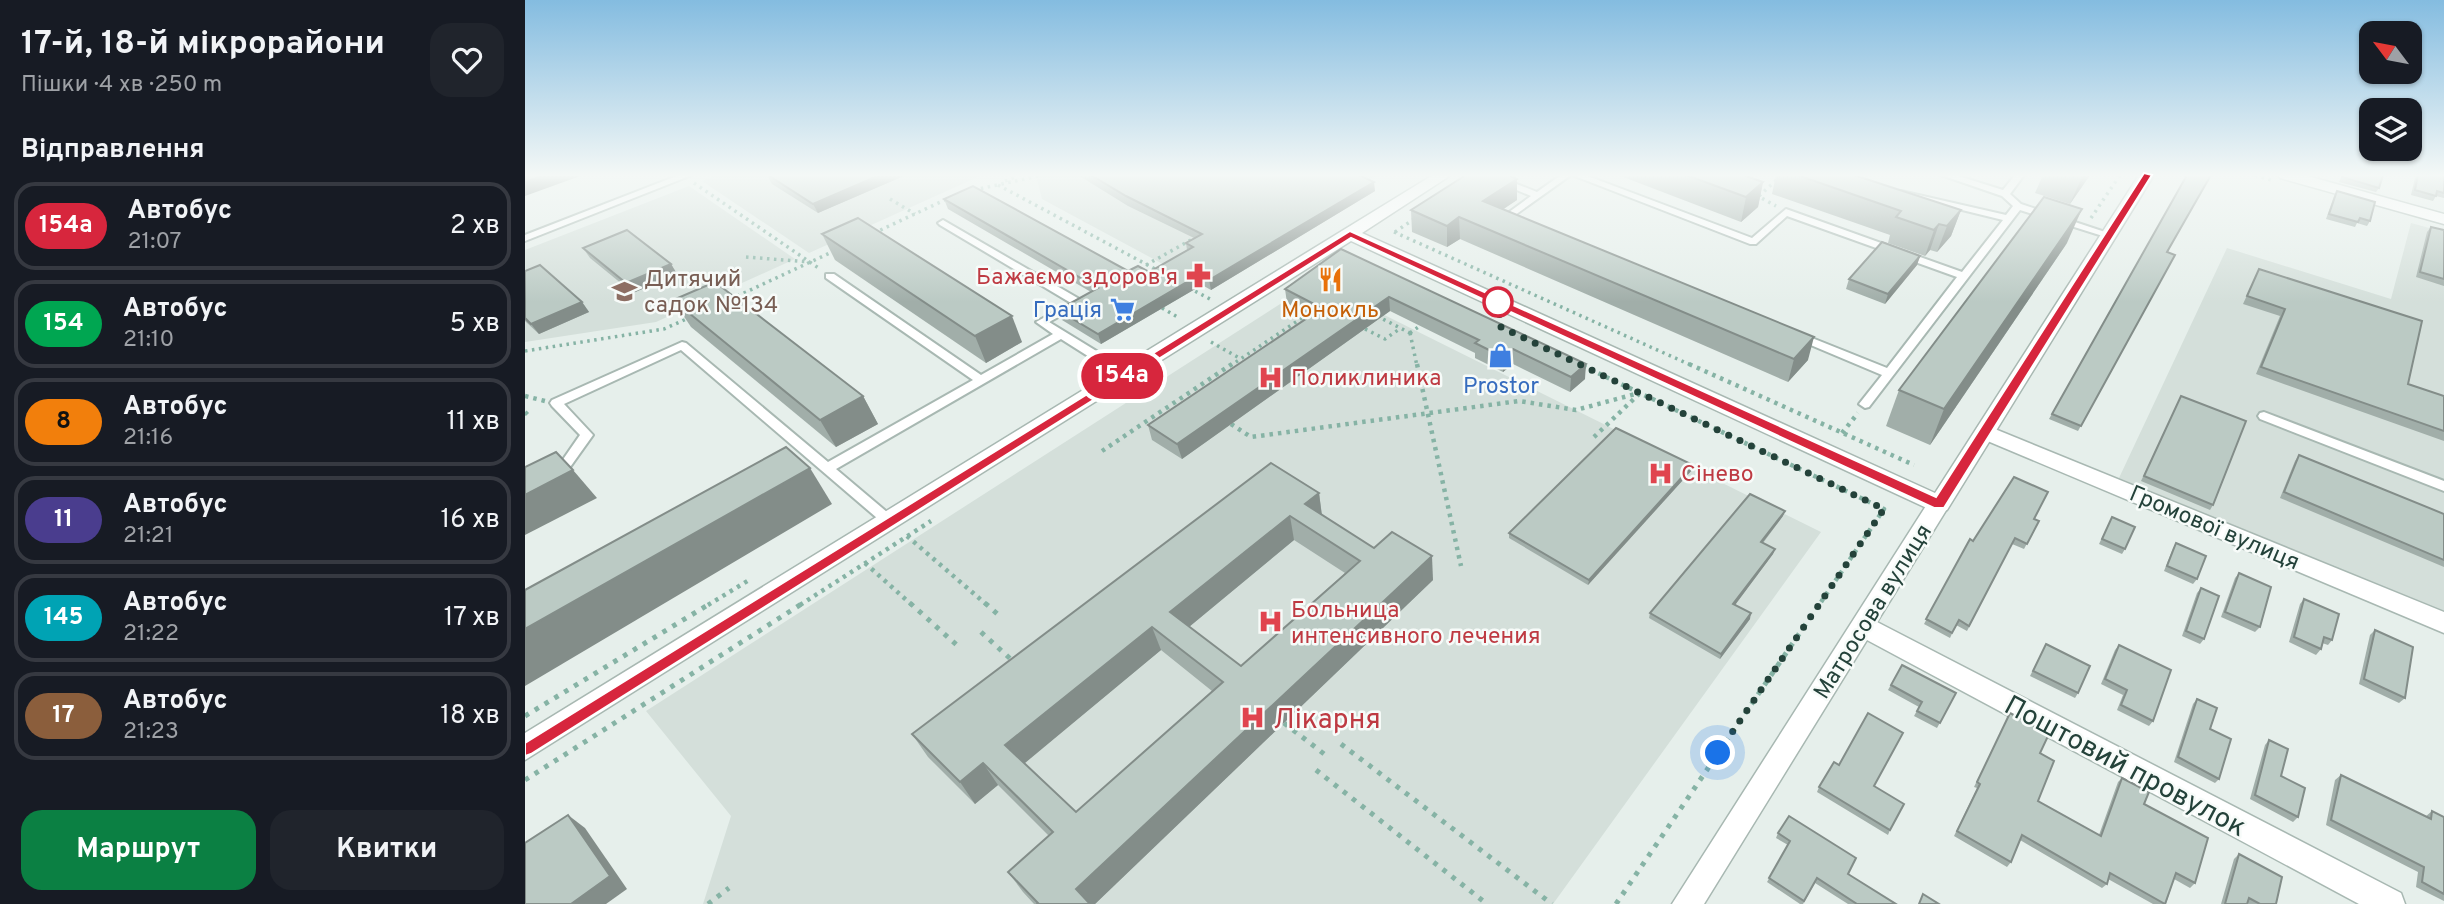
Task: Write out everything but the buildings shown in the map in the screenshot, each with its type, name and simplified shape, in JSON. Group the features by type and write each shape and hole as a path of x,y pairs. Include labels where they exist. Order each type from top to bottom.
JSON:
{"street":[{"path":"525,748 1377,217"},
{"name":"Матросова вулиця","path":"1687,904 2120,217"},
{"path":"1350,234 1939,504"},
{"name":"Громової вулиця","path":"1985,432 2444,623"},
{"name":"Поштовий провулок","path":"1862,626 2390,904"}],"lane":[{"path":"525,238 579,217"},
{"path":"1508,217 1521,222"},
{"path":"1687,217 1753,242 1780,217"},
{"path":"1800,217 1963,276"},
{"path":"1865,404 2008,218 2005,217"},
{"path":"2054,217 2109,235"},
{"path":"943,223 1077,302 1041,322 1125,374"},
{"path":"830,276 981,380"},
{"path":"1790,333 1888,373"},
{"path":"827,468 1061,334"},
{"path":"545,484 555,479 587,435 556,404 682,345 809,462 827,468 889,521"},
{"path":"2264,415 2444,486"}],"path":[{"path":"745,217 830,276"},
{"path":"868,235 908,217"},
{"path":"1059,217 1167,276"},
{"path":"2085,227 2092,217"},
{"path":"1416,218 1394,232 1914,465"},
{"path":"1146,265 1205,232"},
{"path":"725,301 845,246"},
{"path":"746,257 810,262"},
{"path":"1178,282 1210,299"},
{"path":"1162,308 1179,318"},
{"path":"1102,451 1314,309"},
{"path":"1368,312 1411,333"},
{"path":"525,351 664,329 701,313"},
{"path":"1411,333 1430,318"},
{"path":"1366,329 1385,339 1401,328"},
{"path":"1411,333 1461,566"},
{"path":"1211,342 1248,364"},
{"path":"1576,363 1884,509 1616,904"},
{"path":"1231,424 1251,437 1519,401 1576,410 1640,393"},
{"path":"1594,438 1640,393"},
{"path":"1842,433 1865,404"},
{"path":"525,780 940,515"},
{"path":"907,536 1002,618"},
{"path":"865,563 960,648"},
{"path":"981,632 1020,666"},
{"path":"1284,723 1328,757"},
{"path":"1341,744 1552,904"},
{"path":"1316,770 1487,904"},
{"path":"708,904 729,888"}],"shaded area":[{"name":"Дитячий садок №134","path":"609,217 734,217 795,259 656,322 525,342 525,250"},
{"path":"756,217 889,217 809,253"},
{"path":"1076,217 1308,217 1198,283"},
{"path":"2411,223 2444,232 2444,612 2119,478 2227,248 2391,299"},
{"name":"Больница интенсивного лечения","path":"1316,281 1821,532 1553,904 703,904 731,816 646,711"}],"bus line":[{"name":"154а","path":"525,748 1350,234 1939,504 2120,217"}],"place":[{"name":"Бажаємо здоров'я","path":"1198,276"},
{"name":"Монокль","path":"1330,279"},
{"name":"Дитячий садок №134","path":"624,291"},
{"name":"Грація","path":"1122,309"},
{"name":"Prostor","path":"1501,355"},
{"name":"Поликлиника","path":"1271,377"},
{"name":"Сінево","path":"1661,473"},
{"name":"Больница интенсивного лечения","path":"1271,622"},
{"name":"Лікарня","path":"1253,718"}],"route":[{"path":"1498,302 1501,327 1884,509 1718,753"}]}
